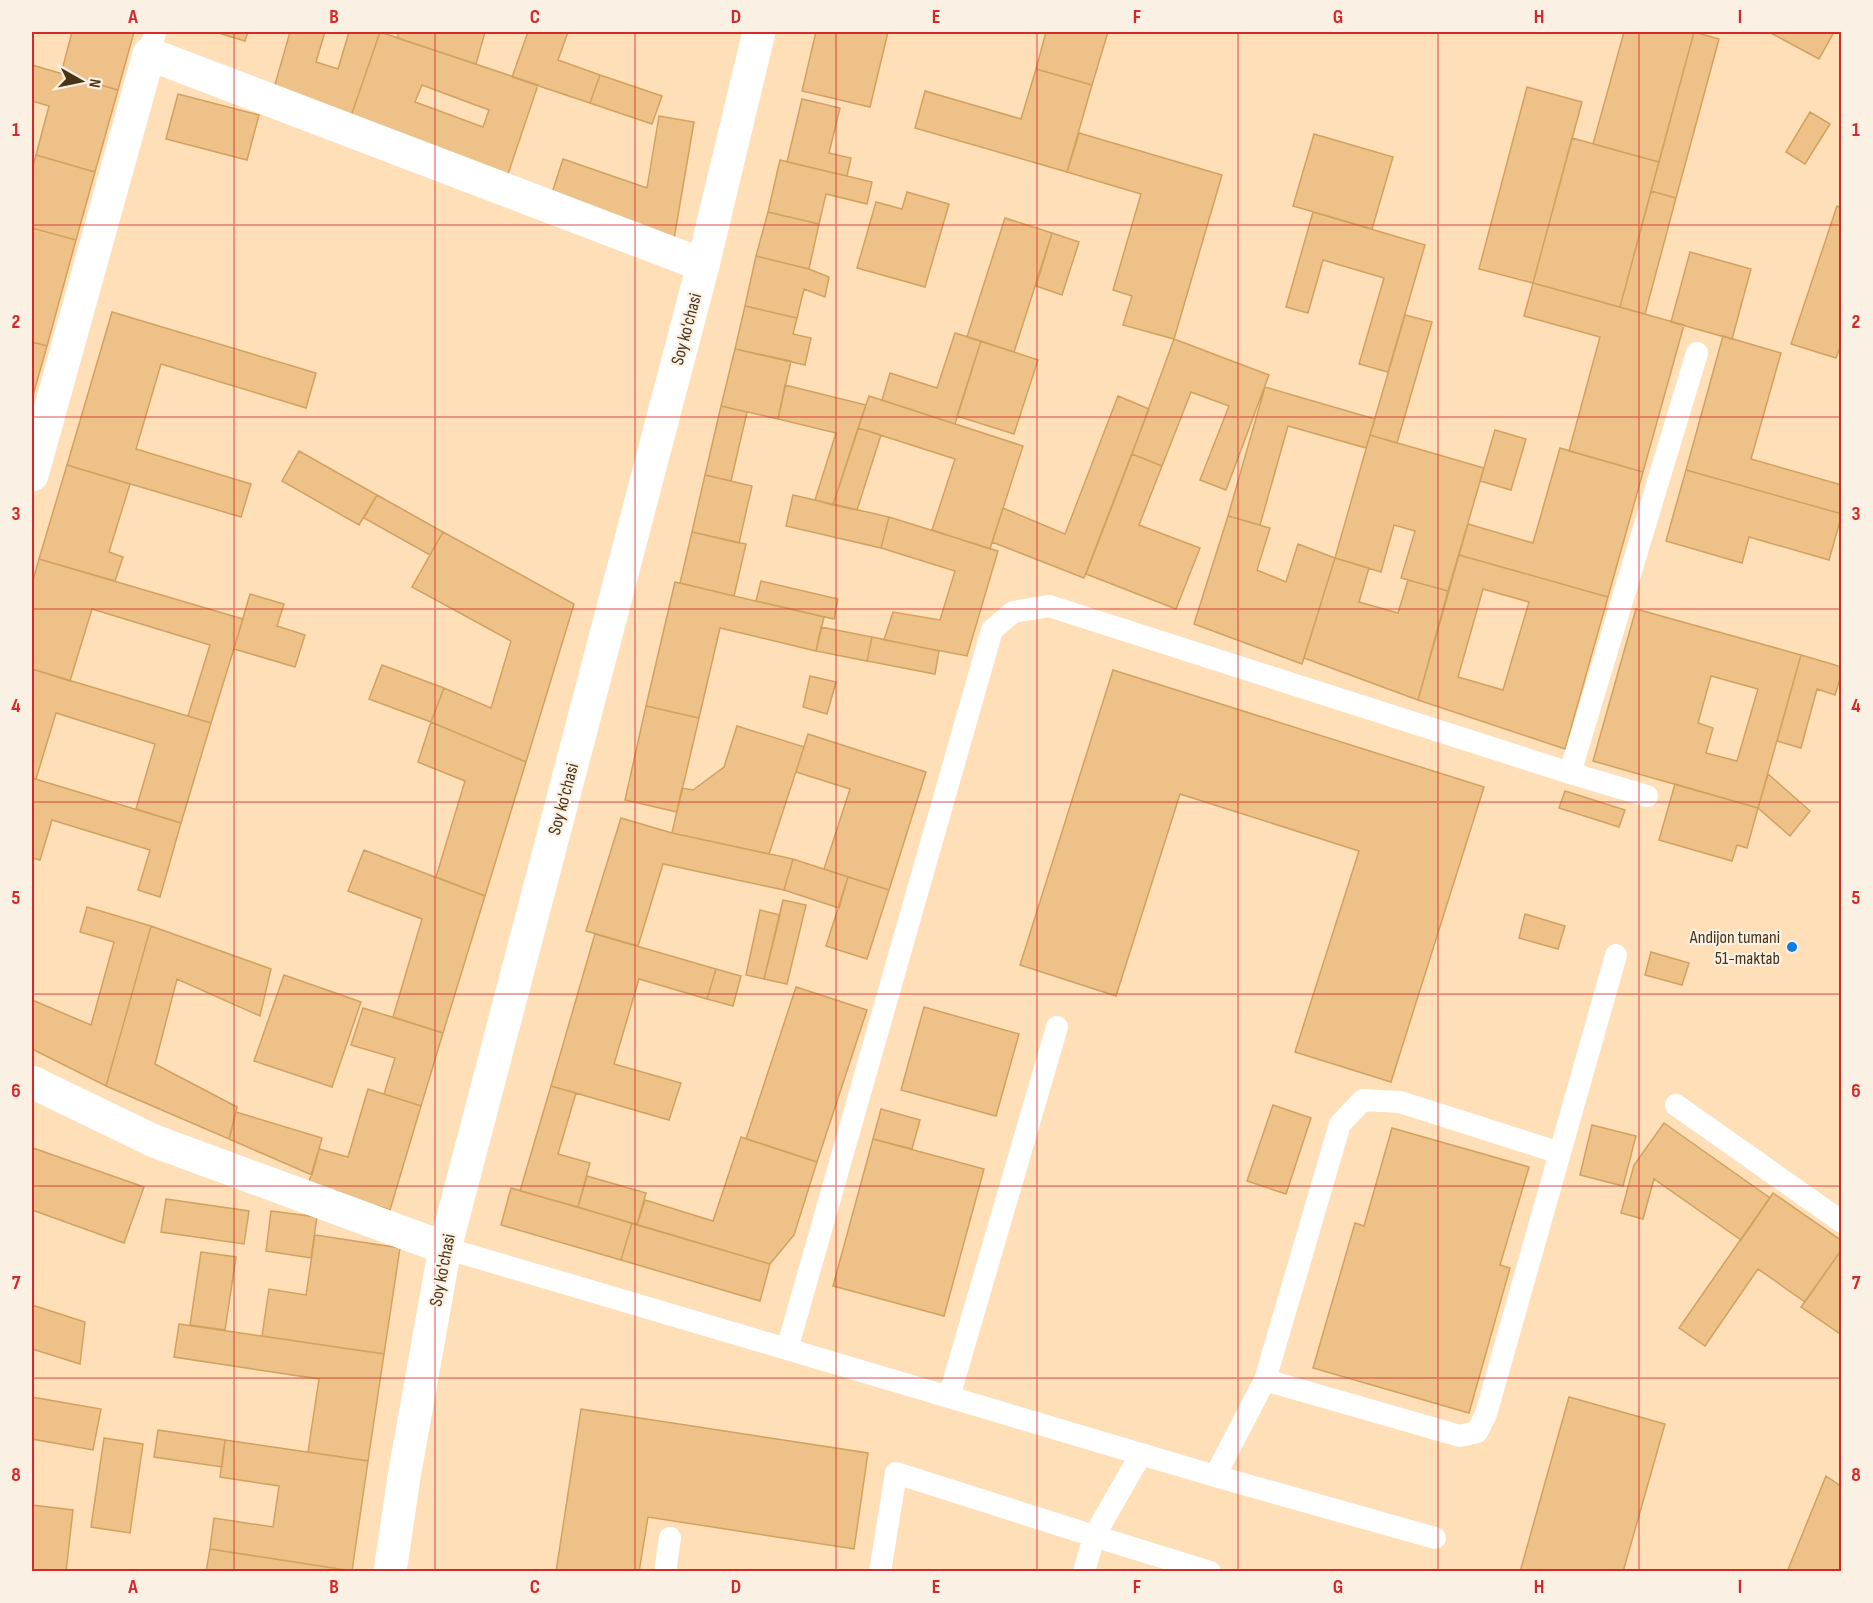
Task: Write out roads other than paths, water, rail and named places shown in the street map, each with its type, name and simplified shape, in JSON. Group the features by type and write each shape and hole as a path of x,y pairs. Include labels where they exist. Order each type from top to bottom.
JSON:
{"main road":[{"name":"Soy ko'chasi","path":"390,1572 404,1477 445,1248 703,265 759,32"},
{"path":"32,475 152,43 703,265"},
{"path":"32,1082 154,1141 445,1248"}],"lane":[{"path":"1570,773 1696,353"},
{"path":"787,1349 992,630 1013,612 1049,606 1647,796"},
{"path":"1265,1380 1460,1436 1477,1432 1486,1414 1616,954"},
{"path":"949,1396 1057,1027"},
{"path":"1215,1476 1265,1380 1340,1124 1363,1100 1400,1102 1560,1153"},
{"path":"1676,1105 1842,1222"},
{"path":"445,1248 1215,1476 1435,1538"},
{"path":"1084,1572 1094,1536 1141,1454"},
{"path":"880,1572 896,1473 1210,1572"},
{"path":"664,1572 670,1538"}],"place":[{"name":"Andijon tumani 51-maktab","path":"1792,947"}]}
